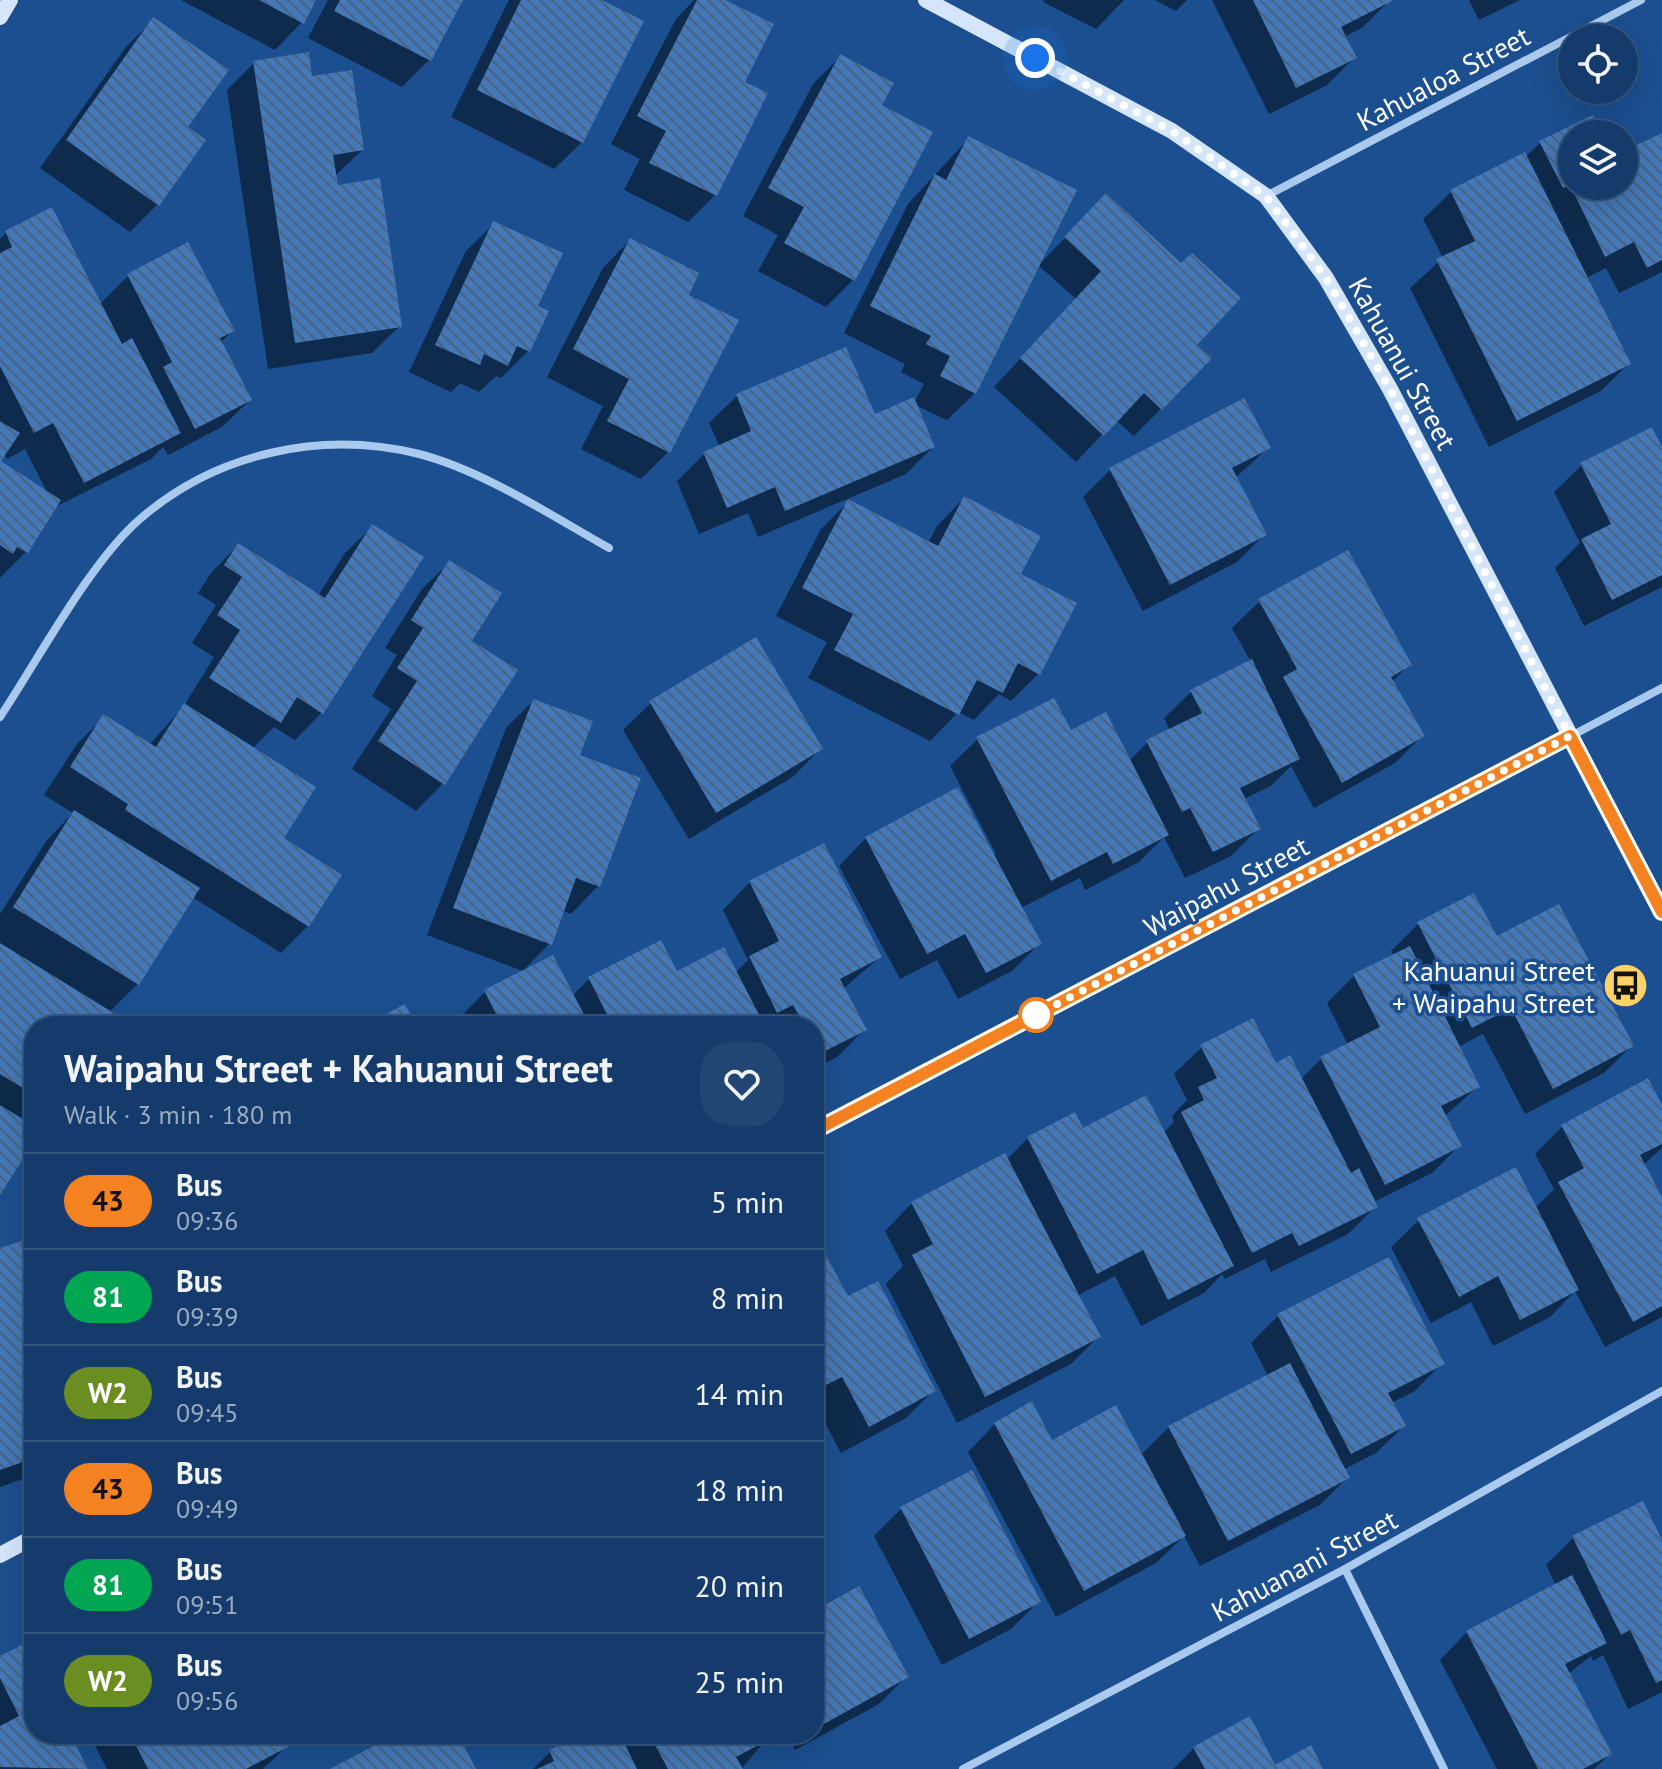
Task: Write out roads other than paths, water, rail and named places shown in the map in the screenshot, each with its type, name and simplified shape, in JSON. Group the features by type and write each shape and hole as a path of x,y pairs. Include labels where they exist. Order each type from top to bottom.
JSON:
{"street":[{"path":"0,17 10,0"},
{"name":"Kahuanui Street","path":"926,0 1172,131 1266,196 1326,278 1390,389 1662,912"},
{"name":"Kahualoa Street","path":"1266,196 1641,0"},
{"path":"0,717 100,565 139,520 193,480 242,459 301,446 357,445 420,455 506,490 609,548"},
{"name":"Waipahu Street","path":"824,1126 1662,688"},
{"name":"Kahuanani Street","path":"963,1769 1345,1569 1662,1391"},
{"path":"0,1555 24,1542"},
{"path":"1345,1569 1444,1769"}],"place":[{"name":"Kahuanui Street + Waipahu Street","path":"1626,986"}]}
